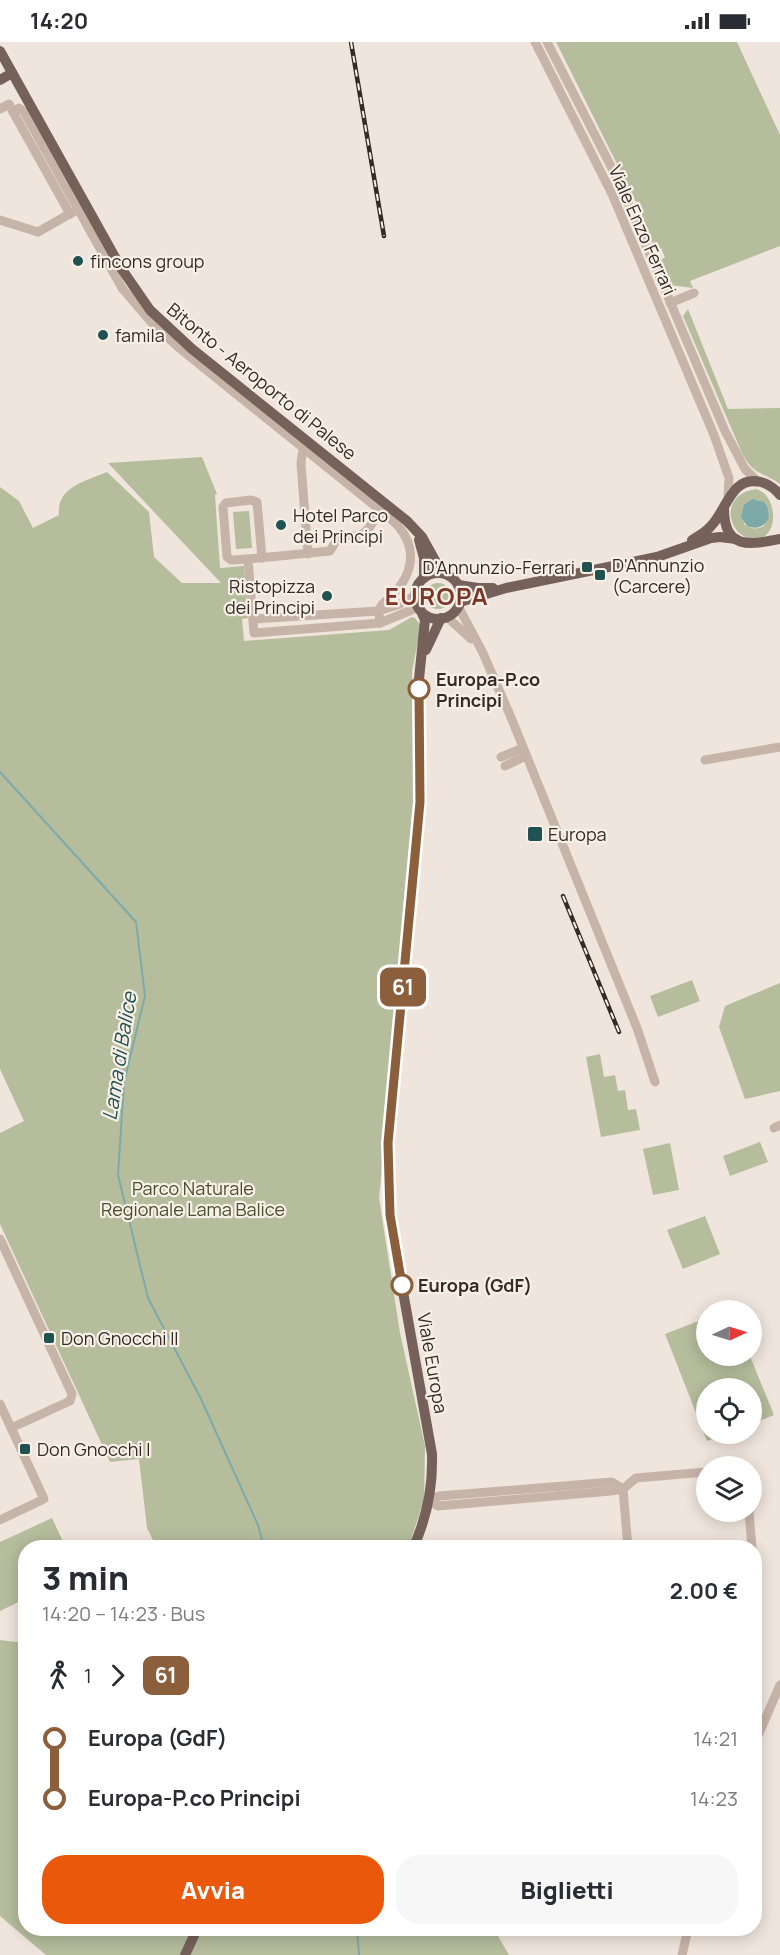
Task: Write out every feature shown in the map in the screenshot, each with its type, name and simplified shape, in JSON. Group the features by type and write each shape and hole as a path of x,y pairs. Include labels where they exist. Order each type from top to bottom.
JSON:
{"main road":[{"name":"Bitonto - Aeroporto di Palese","path":"2,59 12,73 78,210 136,292 174,333 308,445 397,512 426,542 442,573"},
{"path":"0,80 12,73"},
{"path":"668,554 700,536 712,526 724,509 728,497 734,489 743,484 757,481 776,489 780,495"},
{"path":"724,509 724,523 736,539"},
{"path":"416,531 424,558 424,578"},
{"path":"767,542 780,531"},
{"path":"459,604 460,591 451,577 442,573 429,574 419,583 416,595 420,609 427,615 444,617 459,604 506,588 668,554 711,538 736,539 752,545 780,539"},
{"path":"458,585 506,588"},
{"name":"Viale Europa","path":"416,1540 423,1525 432,1486 432,1454 390,1215 388,1143 420,802 419,679 425,620 420,609"},
{"name":"Viale Europa","path":"419,679 424,653 444,617"},
{"path":"185,1955 194,1936"}],"street":[{"name":"Viale Enzo Ferrari","path":"535,42 612,194 714,435 729,478 728,497"},
{"name":"Viale Enzo Ferrari","path":"547,42 620,184 725,431 745,469 757,481"},
{"path":"0,109 9,104 13,112 19,108 24,112 111,271 127,295 152,323 185,353 231,389 308,445 381,510"},
{"path":"0,220 38,232 78,210"},
{"path":"670,303 694,293"},
{"path":"174,333 185,353"},
{"path":"221,372 231,389"},
{"path":"308,445 301,464 308,554"},
{"path":"352,476 365,495 403,533 410,549 411,560 404,580 391,597 381,604 378,611 380,623"},
{"path":"262,558 257,502 251,500 226,503 223,507 227,557 231,560 262,558 308,554 330,551 339,536 359,535 365,532 381,510"},
{"path":"248,559 254,633 380,623 420,609"},
{"path":"253,619 378,611 398,605 416,595"},
{"path":"459,604 482,651 525,752 637,1028 655,1082"},
{"path":"284,617 285,630"},
{"path":"444,617 482,651"},
{"path":"705,760 780,747"},
{"path":"503,762 525,752"},
{"path":"0,1239 72,1394 70,1401 11,1428"},
{"path":"0,1404 44,1499 0,1520"},
{"path":"623,1489 636,1478 696,1473"},
{"path":"429,1501 439,1496 612,1482 623,1489"},
{"path":"623,1489 627,1540"},
{"path":"750,1522 751,1540"},
{"path":"762,1727 780,1685"},
{"path":"682,1955 686,1936"}],"green space":[{"path":"556,42 737,42 780,135 780,246 690,281 693,288 670,285 660,261 665,257 661,248 654,247 641,212"},
{"path":"688,309 728,409 780,408 780,484 750,466 742,453 683,316"},
{"name":"Parco Naturale Regionale Lama Balice","path":"202,457 217,494 215,495 220,568 244,566 248,618 242,619 244,641 389,630 412,617 421,626 412,671 414,795 402,921 400,987 379,1198 400,1333 425,1446 424,1501 411,1540 153,1540 147,1528 139,1459 110,1462 0,1224 0,1133 24,1121 0,1069 0,487 19,501 33,528 59,515 59,505 67,491 107,472 149,512 154,557 182,583 221,583 108,463"},
{"path":"756,489 764,493 772,510 771,528 759,539 748,538 740,533 732,521 732,504 744,492","holes":["758,500 766,506 769,514 764,526 751,528 744,524 749,501"]},
{"path":"249,511 252,548 236,549 233,512"},
{"path":"438,583 447,587 451,596 447,605 438,609 429,605 425,596 429,587"},
{"path":"692,980 700,1001 658,1017 650,996"},
{"path":"780,983 780,1091 745,1099 719,1027 725,1006"},
{"path":"600,1054 604,1077 615,1075 618,1091 625,1090 628,1110 636,1109 640,1130 601,1137 586,1057"},
{"path":"760,1142 768,1162 730,1176 723,1156"},
{"path":"670,1143 679,1190 653,1195 643,1149"},
{"path":"705,1216 720,1254 683,1269 667,1230"},
{"path":"696,1322 696,1366 754,1366 759,1378 696,1378 696,1413 665,1334"},
{"path":"762,1386 774,1415 762,1420"},
{"path":"52,1518 62,1540 18,1540 18,1602 0,1611 0,1542"},
{"path":"0,1640 18,1642 18,1931 0,1916"},
{"path":"24,1936 498,1936 509,1955 46,1955"}],"water":[{"path":"752,499 764,502 769,513 763,525 753,528 747,526 741,517 744,505"}],"waterway":[{"name":"Lama di Balice","path":"0,772 136,922 145,996 124,1082 118,1175 148,1298 201,1399 258,1525 262,1540"},
{"name":"Lama di Balice","path":"358,1936 359,1955"}],"railway":[{"path":"351,42 384,236"},
{"path":"563,896 619,1032"}],"bus line":[{"name":"61","path":"402,1285 390,1215 388,1143 420,802 419,689"}],"place":[{"name":"fincons group","path":"78,261"},
{"name":"famila","path":"103,335"},
{"name":"Hotel Parco dei Principi","path":"281,525"},
{"name":"D'Annunzio-Ferrari","path":"587,567"},
{"name":"D'Annunzio (Carcere)","path":"600,575"},
{"name":"Ristopizza dei Principi","path":"327,596"},
{"name":"Europa-P.co Principi","path":"419,689"},
{"name":"Europa","path":"535,834"},
{"name":"Europa (GdF)","path":"402,1285"},
{"name":"Don Gnocchi II","path":"49,1338"},
{"name":"Don Gnocchi I","path":"25,1449"}],"district":[{"name":"EUROPA","path":"437,595"}]}
